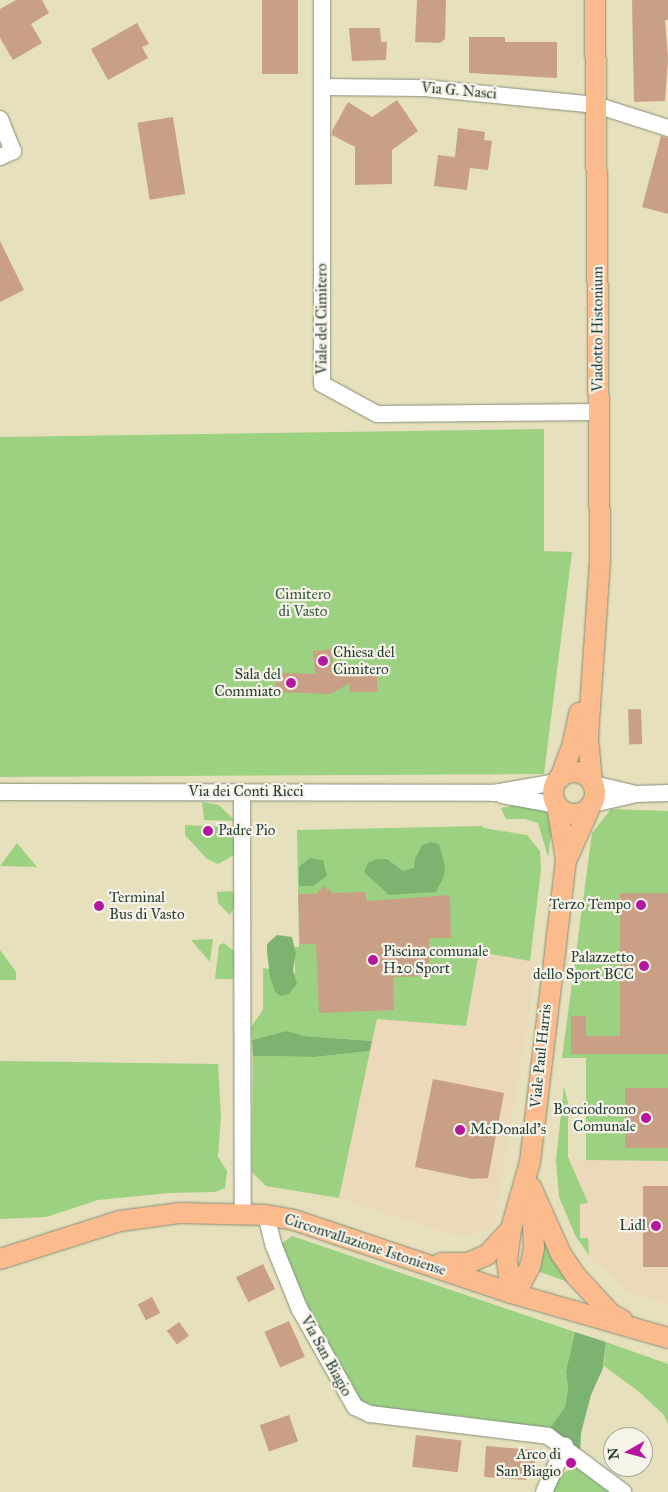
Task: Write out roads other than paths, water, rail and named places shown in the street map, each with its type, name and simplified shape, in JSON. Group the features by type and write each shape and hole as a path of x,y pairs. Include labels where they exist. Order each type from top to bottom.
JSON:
{"main road":[{"name":"Viadotto Histonium","path":"592,783 588,737 600,562 595,0"},
{"name":"Viadotto Histonium","path":"558,780 572,747 592,658"},
{"path":"577,772 592,783 591,806 573,814 557,806 553,794 558,780 577,772"},
{"name":"Viale Paul Harris","path":"511,1293 507,1261 511,1230 530,1162 566,861 557,806"},
{"name":"Viale Paul Harris","path":"566,861 591,806"},
{"name":"Viale Paul Harris","path":"511,1293 521,1283 530,1267 534,1248 530,1162"},
{"name":"Viale Paul Harris","path":"531,1187 561,1254 576,1276 611,1314 636,1329"},
{"name":"Circonvallazione Istoniense","path":"0,1260 120,1221 180,1213 266,1215 294,1220 511,1293 668,1338"},
{"name":"Viale Paul Harris","path":"410,1258 468,1263 487,1255 511,1230"}],"street":[{"name":"Viale del Cimitero","path":"322,0 322,384 376,414 599,412"},
{"name":"Via G. Nasci","path":"322,87 425,88 596,105 668,128"},
{"path":"0,119 13,151 0,157"},
{"name":"Via dei Conti Ricci","path":"493,793 558,780"},
{"path":"592,783 637,794"},
{"name":"Via dei Conti Ricci","path":"0,792 493,793 557,806"},
{"path":"242,792 243,1213"},
{"path":"591,806 637,794 668,793"},
{"name":"Via San Biagio","path":"266,1215 274,1246 299,1308 356,1407 370,1414 538,1434 565,1446 623,1492"},
{"path":"544,1492 565,1446"}],"place":[{"name":"Chiesa del Cimitero","path":"323,661"},
{"name":"Sala del Commiato","path":"291,683"},
{"name":"Padre Pio","path":"208,831"},
{"name":"Terzo Tempo","path":"641,905"},
{"name":"Terminal Bus di Vasto","path":"99,906"},
{"name":"Piscina comunale H20 Sport","path":"373,960"},
{"name":"Palazzetto dello Sport BCC","path":"644,966"},
{"name":"Bocciodromo Comunale","path":"646,1118"},
{"name":"McDonald's","path":"460,1130"},
{"name":"Lidl","path":"656,1226"},
{"name":"Arco di San Biagio","path":"571,1463"}],"park label":[{"name":"Cimitero di Vasto","path":"303,602"}]}
